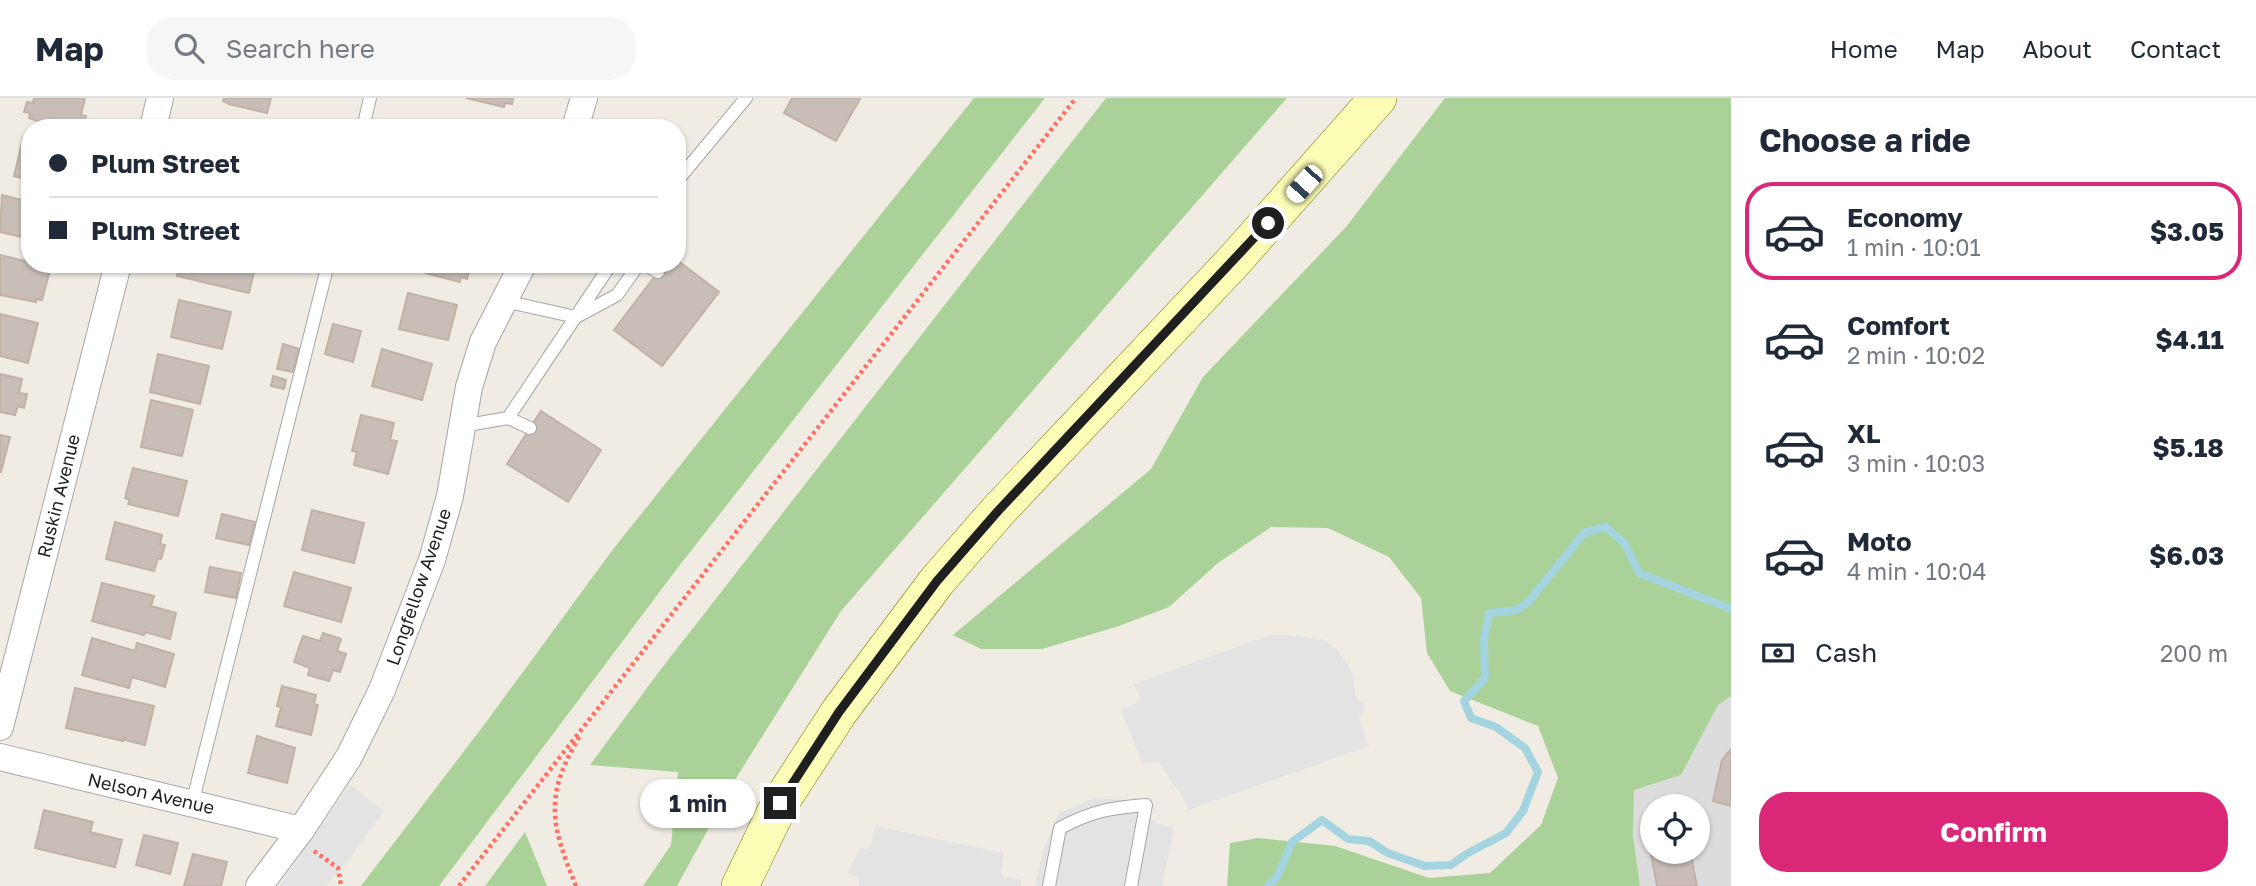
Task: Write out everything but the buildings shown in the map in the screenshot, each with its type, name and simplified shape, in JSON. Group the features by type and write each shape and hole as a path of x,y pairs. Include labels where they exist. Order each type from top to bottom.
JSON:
{"main road":[{"path":"740,886 780,803 839,712 937,581 998,511 1233,262 1378,98"}],"street":[{"path":"155,119 160,98"},
{"path":"578,119 584,98"},
{"name":"Ruskin Avenue","path":"0,727 116,273"},
{"name":"Longfellow Avenue","path":"259,886 299,834 349,757 382,690 432,560 450,496 469,387 483,342 518,273"},
{"name":"Nelson Avenue","path":"0,757 192,804 299,834"}],"lane":[{"path":"365,119 370,98"},
{"path":"686,170 746,98"},
{"path":"192,804 326,273"},
{"path":"508,418 605,273"},
{"path":"504,301 576,317 617,295 635,273"},
{"path":"463,426 508,418 530,428"},
{"path":"1048,886 1060,828 1085,815 1111,808 1146,805 1131,886"}],"path":[{"path":"459,886 1076,98"},
{"path":"576,886 557,836 555,790 570,752 592,715"},
{"path":"299,834 338,868 341,886"}],"shaded area":[{"path":"1286,635 1325,640 1339,652 1353,675 1355,696 1365,706 1359,719 1369,746 1188,810 1182,796 1159,762 1142,763 1121,710 1141,701 1134,684 1267,636"},
{"path":"1731,696 1731,886 1640,886 1633,835 1634,790 1681,775 1718,705"},
{"path":"350,785 384,811 344,866 325,886 279,886"},
{"path":"1094,798 1126,800 1158,824 1174,828 1162,886 1035,886 1044,848 1059,813"},
{"path":"875,826 1004,853 1001,874 1022,880 1021,886 859,886 858,877 848,873 861,848 867,849 871,846"}],"green space":[{"path":"974,98 1045,98 676,570 439,886 361,886 614,548"},
{"path":"1106,98 1287,98 841,611 738,775 677,886 643,886 671,845 678,772 590,765 658,673"},
{"path":"1445,98 1731,98 1731,696 1718,705 1681,775 1634,790 1633,835 1640,886 1227,886 1230,843 1258,838 1335,846 1429,878 1490,873 1541,825 1558,778 1538,726 1450,691 1427,653 1421,598 1389,557 1328,528 1271,527 1218,563 1169,607 1116,627 1042,649 981,649 953,635 1151,469 1203,377 1346,227"},
{"path":"525,832 547,886 485,886"}],"waterway":[{"path":"1268,886 1277,877 1292,842 1322,820 1348,839 1369,841 1388,853 1425,866 1451,865 1506,833 1523,811 1538,772 1525,748 1496,727 1471,718 1464,701 1485,678 1484,639 1489,613 1517,610 1529,601 1585,532 1606,527 1625,544 1639,573 1731,609"}],"route":[{"path":"780,803 839,712 937,581 998,511 1268,223"}]}
